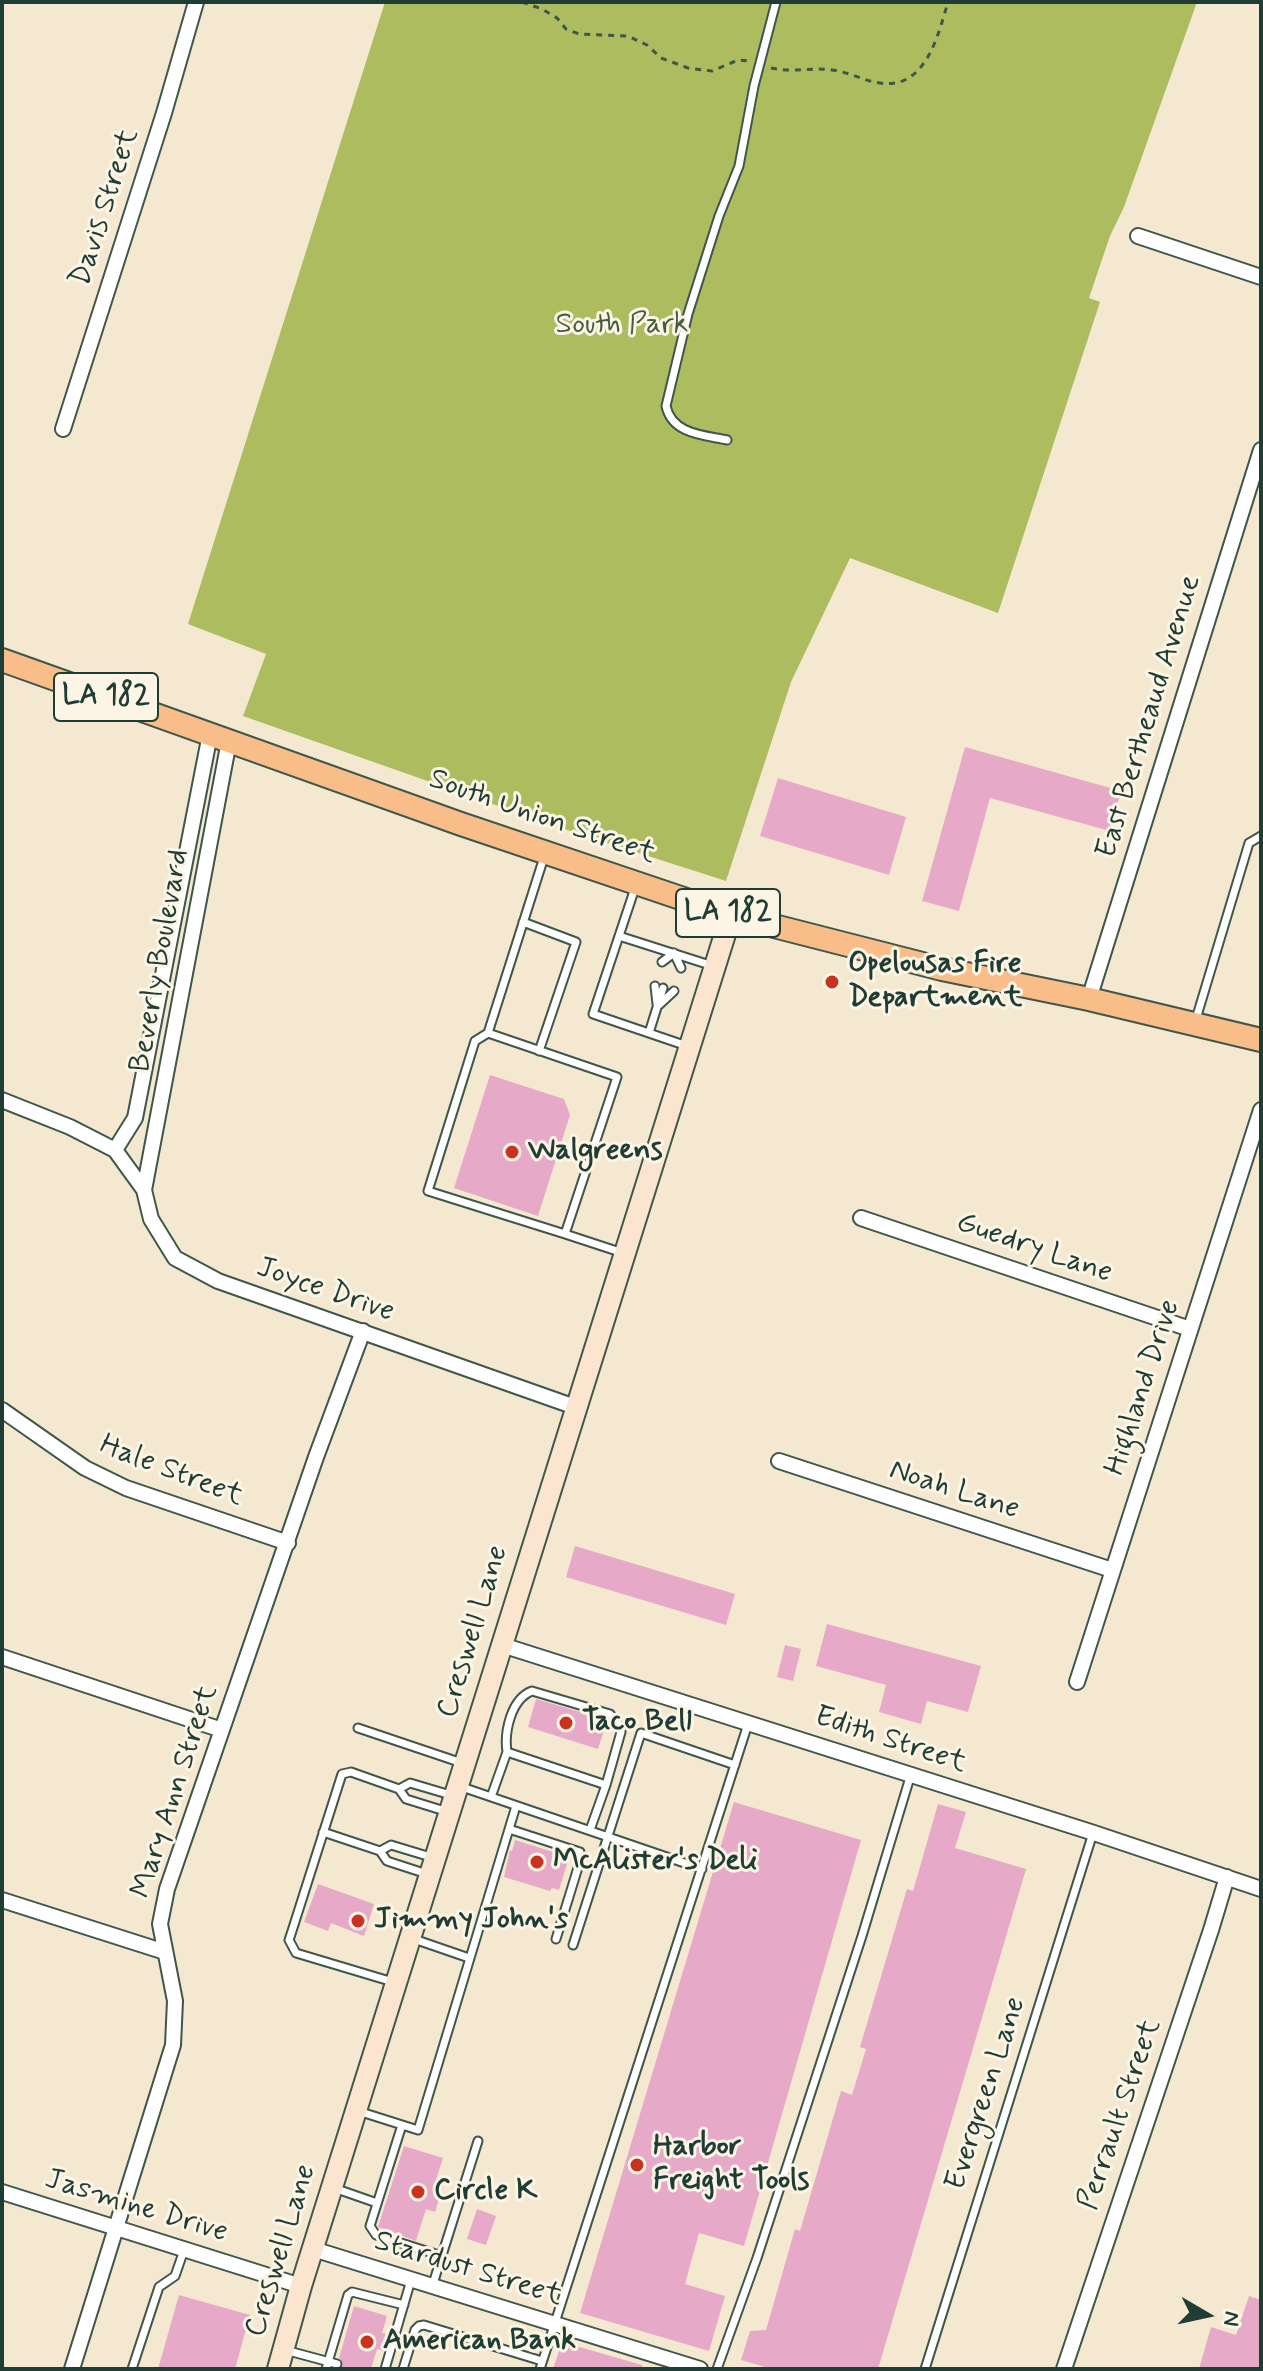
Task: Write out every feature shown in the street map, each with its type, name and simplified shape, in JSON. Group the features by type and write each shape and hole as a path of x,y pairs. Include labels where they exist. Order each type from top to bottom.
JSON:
{"main road":[{"name":"South Union Street","path":"2,660 731,915 942,969 1089,999 1261,1040"},
{"name":"Creswell Lane","path":"280,2359 731,915"}],"street":[{"name":"Davis Street","path":"63,429 164,113 196,2"},
{"path":"1138,236 1261,277"},
{"name":"East Bertheaud Avenue","path":"1089,999 1261,450"},
{"name":"Beverly Boulevard","path":"115,1150 135,1118 219,738"},
{"name":"Beverly Boulevard","path":"144,1190 158,1121 219,738"},
{"path":"2,1100 70,1127 115,1150"},
{"name":"Highland Drive","path":"1077,1682 1261,1110"},
{"path":"135,1118 158,1121"},
{"name":"Joyce Drive","path":"115,1150 144,1190 151,1219 175,1258 218,1281 578,1408"},
{"name":"Guedry Lane","path":"861,1218 1190,1329"},
{"name":"Mary Ann Street","path":"72,2369 173,2045 175,2001 160,1924 167,1889 329,1419 363,1331"},
{"name":"Hale Street","path":"2,1410 85,1468 126,1488 288,1543"},
{"name":"Noah Lane","path":"779,1461 1112,1570"},
{"name":"Edith Street","path":"502,1645 1261,1889"},
{"path":"2,1657 222,1730"},
{"name":"Perrault Street","path":"1064,2369 1227,1877"},
{"path":"2,1900 165,1952"},
{"name":"Jasmine Drive","path":"2,2192 301,2286"},
{"name":"Stardust Street","path":"313,2249 700,2369"}],"lane":[{"path":"727,440 692,433 678,426 668,418 666,406 688,314 719,216 739,166 754,86 776,2"},
{"path":"1194,1026 1249,843 1261,836"},
{"path":"545,851 488,1033 475,1041 428,1191 624,1253"},
{"path":"637,882 593,1014 689,1047"},
{"path":"523,922 576,942 539,1051"},
{"path":"619,936 715,967"},
{"path":"666,963 674,953"},
{"path":"674,953 681,968"},
{"path":"649,1033 659,987"},
{"path":"657,1006 674,991"},
{"path":"488,1033 617,1077 565,1234"},
{"path":"491,1797 507,1752 507,1732 515,1707 525,1693 532,1691 610,1714 621,1726 621,1732 590,1830"},
{"path":"403,2369 415,2330 424,2325 541,2365 749,1723"},
{"path":"358,1728 464,1764"},
{"path":"573,1945 641,1733 735,1765"},
{"path":"507,1752 606,1785"},
{"path":"395,1983 296,1953 291,1947 292,1931 342,1774 346,1771 399,1789 406,1799 491,1797 702,1869"},
{"path":"717,2369 757,2258 862,1936 911,1774"},
{"path":"399,1789 410,1783 453,1798"},
{"path":"356,2110 418,2130 516,1806"},
{"path":"509,1829 580,1852 556,1939"},
{"path":"323,1832 380,1851 387,1861 432,1866"},
{"name":"Evergreen Lane","path":"925,2369 1094,1833"},
{"path":"380,1851 391,1845 432,1866"},
{"path":"410,1937 469,1958"},
{"path":"402,2125 370,2226 376,2235 442,2256"},
{"path":"432,2287 478,2141"},
{"path":"332,2187 377,2203"},
{"path":"132,2369 159,2287 175,2276 184,2250"},
{"path":"386,2369 411,2280"},
{"path":"280,2359 331,2365 348,2295 352,2292 404,2305"}],"green space":[{"name":"South Park","path":"385,2 1197,2 1089,298 1100,302 998,613 850,558 791,682 726,881 558,827 243,716 266,654 188,624"}],"building":[{"path":"965,747 1121,791 1110,831 990,798 959,911 922,901"},
{"path":"778,778 906,817 889,875 760,836"},
{"name":"Walgreens","path":"490,1075 564,1099 570,1115 538,1216 454,1188"},
{"path":"575,1546 735,1594 726,1625 566,1577"},
{"path":"827,1624 981,1666 968,1712 927,1701 921,1724 879,1712 886,1685 816,1666"},
{"path":"785,1645 801,1649 793,1681 777,1677"},
{"name":"Taco Bell","path":"536,1699 601,1718 599,1722 606,1724 598,1749 528,1727"},
{"path":"734,1802 861,1840 744,2246 699,2233 685,2284 725,2296 709,2351 580,2313"},
{"path":"938,1804 966,1812 955,1848 1026,1869 878,2369 772,2369 741,2360 750,2331 766,2330 795,2229 800,2231 841,2091 852,2095 866,2049 860,2047 907,1889 913,1891"},
{"name":"McAlister's Deli","path":"515,1840 569,1857 559,1890 552,1888 550,1891 504,1877"},
{"path":"318,1884 374,1904 364,1936 331,1923 328,1931 304,1922"},
{"name":"Circle K","path":"404,2146 443,2158 435,2183 443,2186 435,2212 426,2209 416,2241 378,2227"},
{"path":"477,2209 496,2216 486,2245 467,2239"},
{"path":"179,2295 250,2315 235,2369 158,2369"},
{"path":"1249,2296 1261,2300 1261,2369 1199,2369 1211,2327 1236,2335"},
{"name":"American Bank","path":"354,2306 387,2316 382,2333 388,2334 384,2351 377,2349 371,2369 341,2369 343,2363 339,2358"},
{"path":"562,2342 642,2365 642,2369 553,2369"}],"place":[{"name":"Opelousas Fire Department","path":"832,982"},
{"name":"Walgreens","path":"512,1152"},
{"name":"Taco Bell","path":"566,1723"},
{"name":"McAlister's Deli","path":"537,1862"},
{"name":"Jimmy John's","path":"358,1921"},
{"name":"Harbor Freight Tools","path":"637,2165"},
{"name":"Circle K","path":"418,2192"},
{"name":"American Bank","path":"367,2342"}]}
